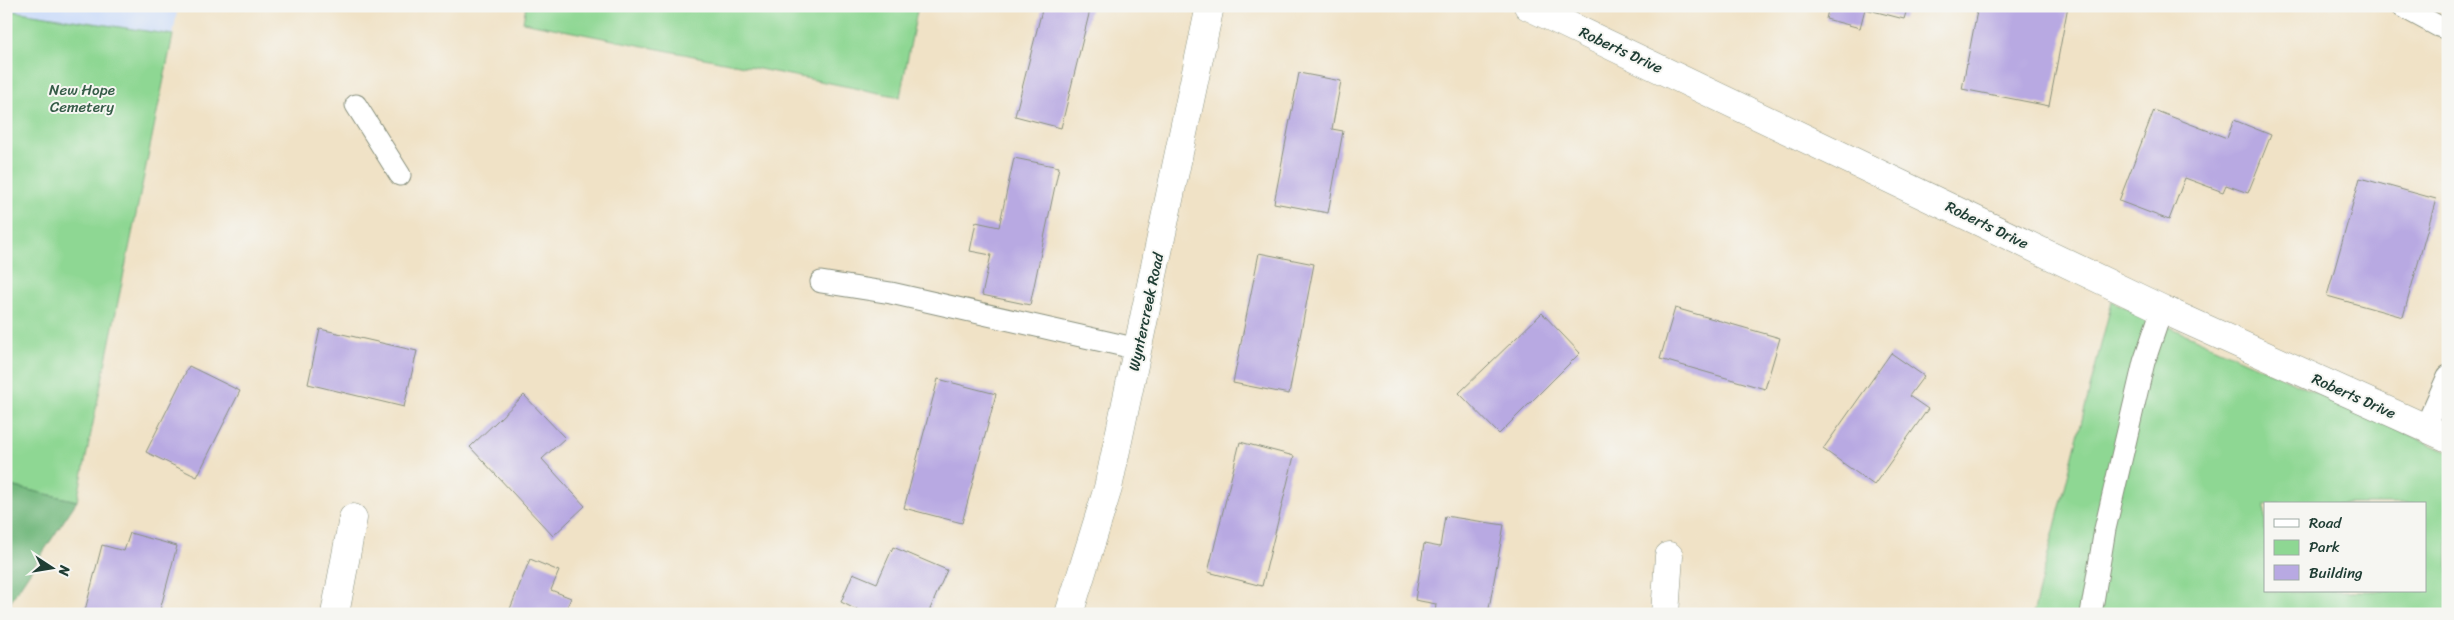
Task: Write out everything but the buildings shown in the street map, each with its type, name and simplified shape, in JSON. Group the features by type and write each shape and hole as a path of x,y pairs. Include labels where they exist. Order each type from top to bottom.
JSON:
{"street":[{"name":"Wyntercreek Road","path":"1069,614 1108,488 1210,6"},
{"name":"Roberts Drive","path":"1528,6 2162,309 2436,433"},
{"path":"335,614 354,518"},
{"path":"1665,614 1669,556"}],"lane":[{"path":"2401,6 2429,22 2448,29"},
{"path":"356,104 400,176"},
{"path":"821,282 891,293 1138,349"},
{"path":"2091,614 2108,520 2144,362 2162,309"},
{"path":"2436,433 2448,376"}],"shaded area":[{"path":"6,6 178,6 173,35 6,10"}],"green space":[{"path":"526,6 918,6 900,97 523,22"},
{"name":"New Hope Cemetery","path":"6,10 173,35 77,501 6,485"},
{"path":"2112,301 2448,452 2448,614 2033,614"},
{"path":"6,485 77,501 6,608"}]}
